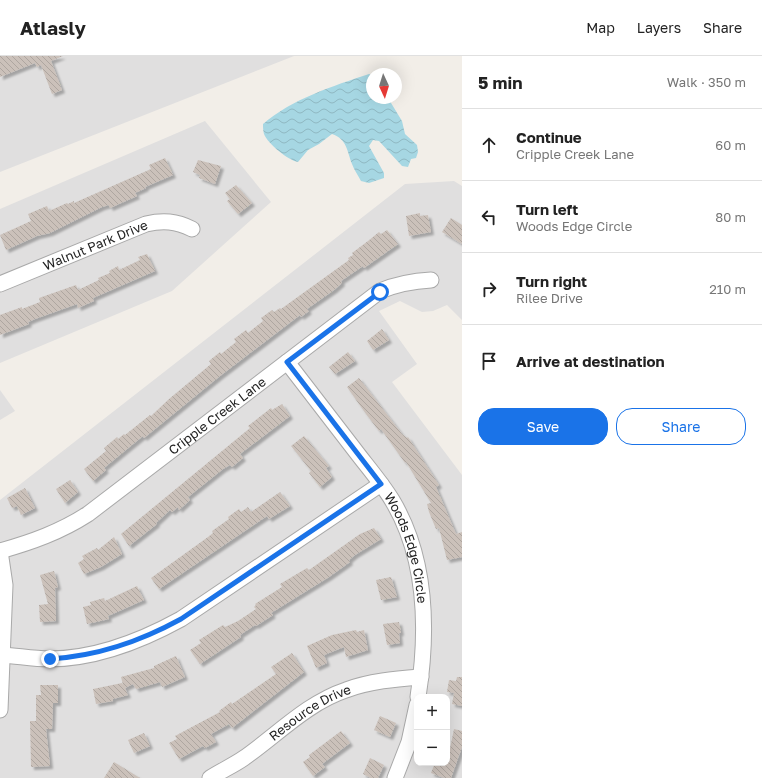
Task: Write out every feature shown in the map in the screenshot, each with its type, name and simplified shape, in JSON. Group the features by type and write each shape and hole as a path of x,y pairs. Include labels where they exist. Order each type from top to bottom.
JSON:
{"street":[{"name":"Walnut Park Drive","path":"0,284 146,224 168,221 181,223 192,229"},
{"name":"Cripple Creek Lane","path":"0,551 47,537 70,526 88,514 380,292 407,282 431,280"},
{"name":"Woods Edge Circle","path":"287,362 381,484 400,517 417,570 423,603 424,631 418,694"},
{"path":"3,655 50,659 74,657 108,650 158,632 181,619 381,484"},
{"path":"0,551 5,585 0,710"},
{"name":"Resource Drive","path":"210,778 244,758 298,717 331,696 370,683 421,677"},
{"path":"395,778 409,742 414,719"}],"shaded area":[{"path":"0,56 294,56 0,172"},
{"path":"205,121 271,202 172,291 0,363 0,209"},
{"path":"454,181 462,186 462,320 447,305 433,311 422,312 400,301 379,311 417,364 392,382 462,475 462,778 0,778 0,500 405,184"},
{"path":"0,390 15,411 0,420"}],"water":[{"path":"366,75 366,104 392,104 402,121 405,134 417,145 418,152 416,158 411,159 408,167 402,166 379,141 373,140 369,146 384,173 384,178 369,183 361,181 353,166 344,142 337,136 332,134 308,150 298,162 284,155 266,138 263,124 274,115 300,100 341,83"}],"building":[{"path":"0,56 63,56 51,61 62,90 52,94 41,65 37,67 35,63 0,77"},
{"path":"165,158 173,175 145,187 146,188 135,193 137,196 110,208 109,205 102,207 50,233 37,236 6,250 0,235 31,221 28,214 47,206 49,211 67,203 68,204 74,201 74,203 151,169 149,165"},
{"path":"198,160 221,166 215,184 199,178 200,175 193,172"},
{"path":"236,185 252,203 238,214 227,201 230,199 225,193"},
{"path":"420,213 420,216 428,215 431,232 409,236 406,216"},
{"path":"451,218 462,225 462,244 442,232"},
{"path":"387,230 398,244 364,268 363,266 341,281 342,283 334,290 307,309 309,311 301,317 300,315 220,376 144,438 143,436 104,468 106,470 93,481 84,469 106,451 104,448 117,437 118,439 124,434 125,435 150,415 151,416 211,364 209,361 236,342 234,339 246,330 248,333 263,321 261,318 272,310 274,312 280,308 281,309 349,260 348,258 353,255 352,253 379,232 381,234"},
{"path":"147,254 155,271 93,298 94,301 78,308 77,304 35,319 28,322 29,324 0,335 0,315 40,302 39,298 76,285 78,290 99,280 98,278 110,273 109,271 118,266 119,270 140,260 138,257"},
{"path":"382,329 389,340 373,350 367,341"},
{"path":"348,352 355,361 335,374 329,367"},
{"path":"359,378 402,434 407,438 408,437 439,485 436,487 456,534 462,532 462,557 447,560 439,528 436,529 429,512 427,504 431,503 406,462 405,463 381,429 379,431 347,387"},
{"path":"282,404 290,416 240,454 243,458 232,467 230,465 223,469 188,497 190,500 179,510 178,507 172,512 170,510 156,523 157,524 129,546 121,534 250,428 248,426 271,408 272,410"},
{"path":"304,436 329,466 326,468 332,477 320,487 309,473 311,471 291,446"},
{"path":"70,480 78,492 65,503 56,489"},
{"path":"25,488 35,508 21,515 17,506 12,508 7,498"},
{"path":"280,492 290,506 269,519 267,516 159,589 151,578 208,537 213,533 212,531 229,519 228,517 239,509 241,512 248,507 251,512"},
{"path":"374,528 381,539 355,555 349,560 350,562 329,577 271,613 273,615 240,635 241,637 200,664 190,650 201,643 199,640 223,625 225,627 238,621 256,609 254,607 256,605 255,604 282,587 280,584 307,568 309,570 360,534"},
{"path":"114,537 122,554 101,567 84,574 78,563 84,559 82,556 97,548 98,550"},
{"path":"54,571 58,587 55,588 56,621 40,622 39,605 48,604 40,575"},
{"path":"391,577 397,597 381,600 376,580"},
{"path":"137,586 144,600 108,616 109,619 87,624 83,607 91,605 90,602 104,598 105,601"},
{"path":"399,622 401,633 399,633 400,643 387,645 383,624"},
{"path":"356,630 357,632 364,630 368,650 346,657 344,647 324,655 327,663 316,668 307,646 332,635"},
{"path":"292,653 304,672 232,728 229,724 211,734 216,742 205,748 203,746 179,759 169,743 177,739 175,736 220,712 219,711 231,702 232,704 276,674 271,667"},
{"path":"176,656 185,677 162,687 160,682 136,689 133,684 125,688 128,695 113,699 113,701 96,704 93,689 122,683 123,685 121,677 154,668 154,666"},
{"path":"457,677 462,677 462,706 452,704 454,693 447,692 449,680 456,681"},
{"path":"40,685 58,685 58,703 53,703 52,729 46,729 50,766 31,767 30,721 36,721 36,695 41,695"},
{"path":"380,716 396,723 390,737 374,730"},
{"path":"454,729 462,731 462,747 451,778 444,778 431,773 434,766 450,766 450,748"},
{"path":"341,731 350,743 322,764 325,767 313,776 303,762 310,757 309,755"},
{"path":"144,733 150,746 134,753 128,740"},
{"path":"370,758 384,765 378,778 371,778 363,774"},
{"path":"114,762 140,778 104,778"}],"route":[{"path":"50,659 74,657 108,650 158,632 181,619 381,484 287,362 380,292"}]}
